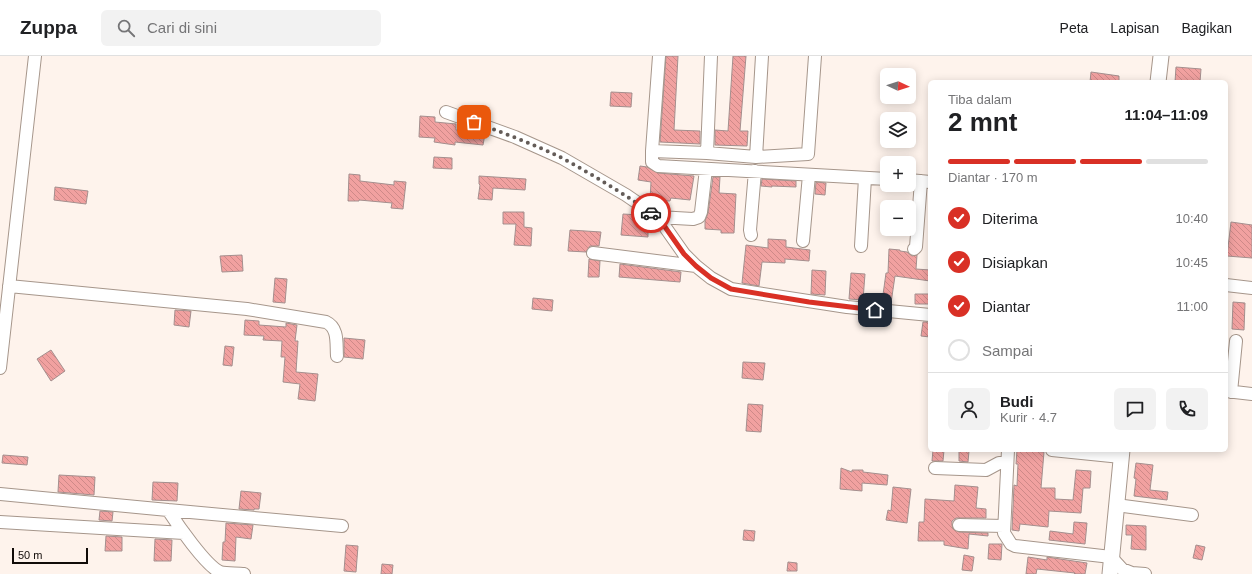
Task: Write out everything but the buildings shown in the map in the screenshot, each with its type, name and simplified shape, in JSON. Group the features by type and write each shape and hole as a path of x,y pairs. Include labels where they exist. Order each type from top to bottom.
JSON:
{"main road":[{"path":"1158,80 1161,56"},
{"path":"1110,574 1122,453"}],"street":[{"path":"0,368 35,56"},
{"path":"659,56 652,151 652,162 658,166 880,179"},
{"path":"707,153 712,56"},
{"path":"756,157 762,56"},
{"path":"652,151 756,157 808,154 815,56"},
{"path":"446,112 515,137 562,158 626,195 658,217 684,254 696,266 711,278 731,289 847,308 928,315"},
{"path":"658,217 693,219 699,217 701,212 706,169"},
{"path":"751,235 750,230 755,172"},
{"path":"803,241 808,175"},
{"path":"861,246 865,178"},
{"path":"914,249 916,247 920,181"},
{"path":"593,253 696,266"},
{"path":"1228,285 1252,288"},
{"path":"9,286 247,309 326,322 332,324 335,331 337,356"},
{"path":"1236,341 1229,391 1252,394"},
{"path":"1008,452 1004,533 1007,540 1011,544 1015,546 1111,557 1122,569 1132,573 1145,574"},
{"path":"1099,452 1122,453"},
{"path":"935,468 986,470 999,463 1007,463"},
{"path":"0,494 342,526"},
{"path":"1116,505 1192,515"},
{"path":"168,510 184,533 214,569 222,572 244,574"},
{"path":"0,522 184,533"},
{"path":"959,525 1004,526"}],"way so far":[{"path":"474,122 515,137 562,158 626,195 651,213"}],"route":[{"path":"651,213 658,217 684,254 696,266 711,278 731,289 847,308 875,310"}]}
